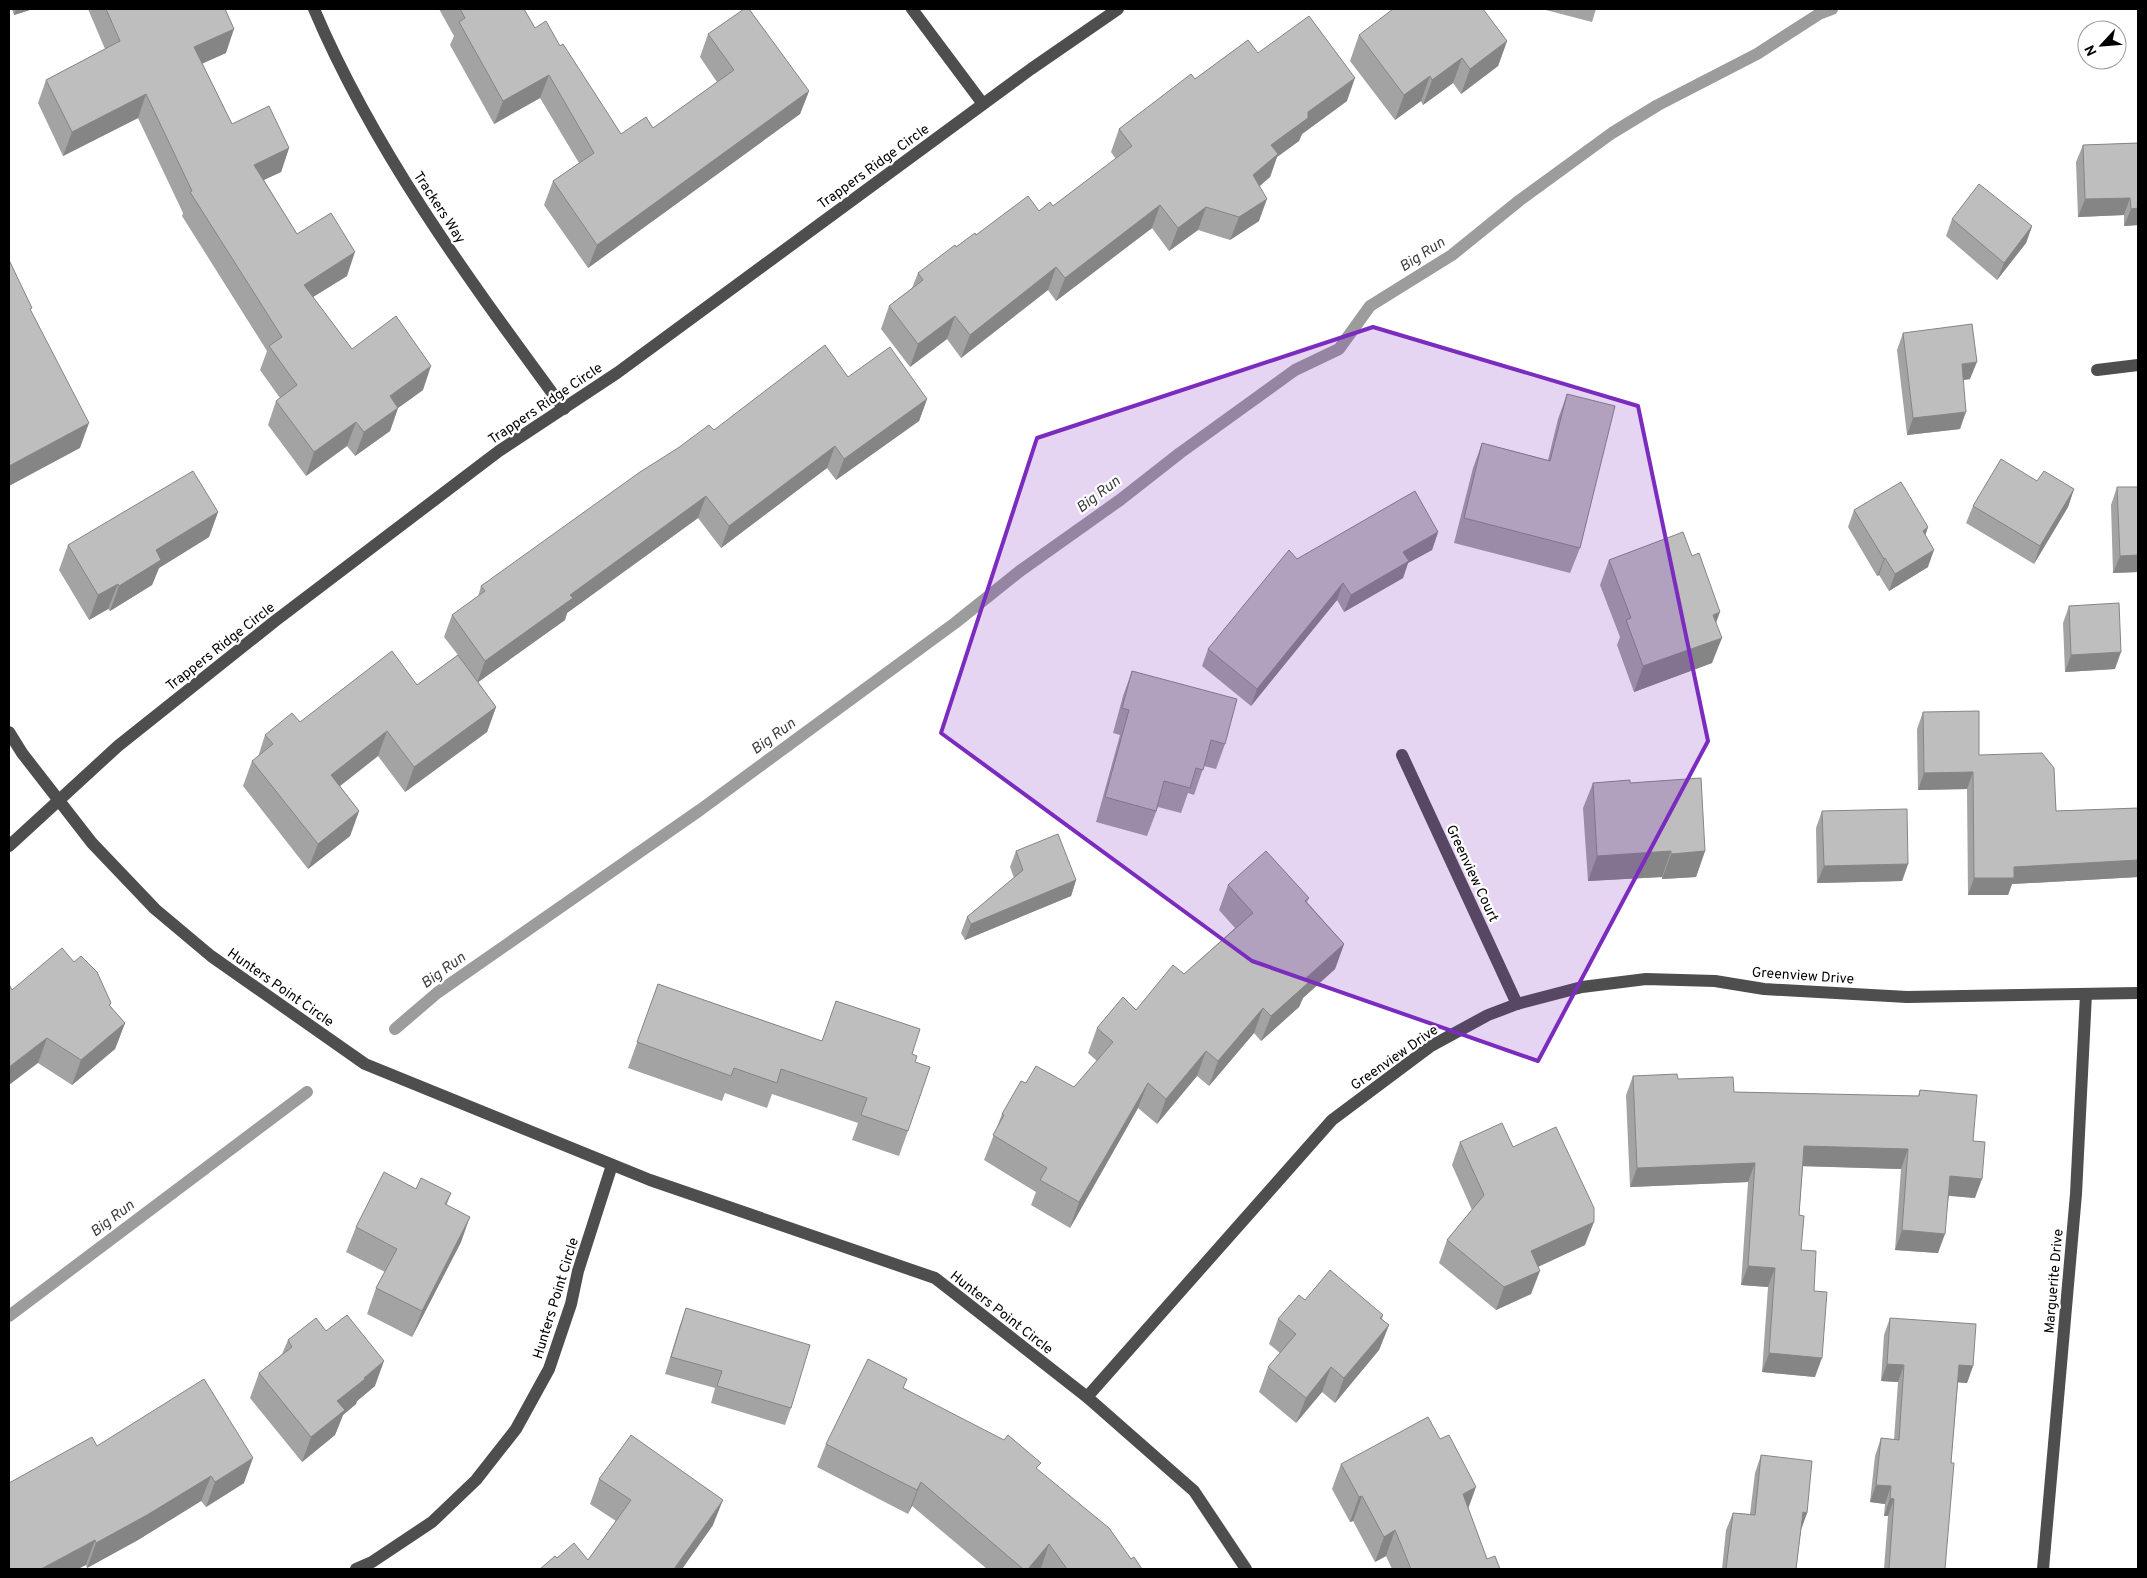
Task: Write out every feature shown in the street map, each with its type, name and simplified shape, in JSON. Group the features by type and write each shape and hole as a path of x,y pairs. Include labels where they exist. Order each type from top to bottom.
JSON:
{"street":[{"name":"Trackers Way","path":"314,9 352,91 412,194 475,288 564,409"},
{"path":"912,9 983,104"},
{"name":"Trappers Ridge Circle","path":"9,846 118,746 275,621 499,451 617,373 983,104 1118,9"},
{"path":"2097,370 2138,365"},
{"name":"Hunters Point Circle","path":"9,732 22,753 92,843 155,909 211,956 365,1064 650,1180 935,1278 1087,1397 1194,1490 1246,1569"},
{"name":"Greenview Court","path":"1402,755 1517,1004"},
{"name":"Greenview Drive","path":"1087,1397 1332,1120 1430,1046 1488,1015 1517,1004 1582,987 1646,979 1715,981 1764,989 1907,997 2138,993"},
{"name":"Marguerite Drive","path":"2043,1569 2076,1194 2086,994"},
{"name":"Hunters Point Circle","path":"356,1569 372,1562 432,1522 476,1480 516,1429 549,1369 571,1304 578,1271 612,1165"}],"highlighted area":[{"path":"1373,327 1638,406 1708,741 1538,1061 1252,961 941,733 1037,438"}],"building":[{"path":"106,9 225,9 234,29 194,47 232,124 269,106 289,148 254,165 297,234 331,213 355,252 304,285 352,349 396,316 431,366 390,396 398,408 364,432 356,422 314,452 276,401 297,385 269,346 282,337 190,192 192,191 146,94 72,132 46,80 120,41"},
{"path":"460,9 524,9 535,28 546,21 560,46 563,44 621,134 646,117 653,128 734,70 708,34 744,9 749,9 809,91 597,245 553,181 594,153 549,75 503,101 459,22 465,18"},
{"path":"1393,9 1483,9 1507,41 1470,69 1462,58 1432,80 1430,76 1404,95 1359,35"},
{"path":"1309,16 1355,78 1308,112 1308,118 1271,145 1278,154 1253,175 1267,199 1239,217 1206,207 1178,228 1160,205 1065,278 1056,267 970,335 955,316 918,344 889,306 923,280 918,273 955,245 956,247 975,233 976,235 1028,196 1039,211 1050,202 1053,206 1132,146 1119,129 1191,74 1195,79 1248,40 1258,53"},
{"path":"2138,143 2138,208 2131,209 2130,198 2085,199 2083,145"},
{"path":"1979,184 2032,226 2004,263 1952,219"},
{"path":"9,260 32,308 30,309 89,423 9,466"},
{"path":"1972,324 1977,362 1962,364 1966,412 1913,418 1903,333"},
{"path":"825,345 848,377 890,347 927,399 844,459 835,446 729,526 706,496 570,595 573,598 485,661 452,615 485,591 481,586 709,425 714,430"},
{"path":"1567,394 1615,406 1580,548 1464,518 1482,443 1550,461"},
{"path":"2001,459 2037,481 2044,471 2074,489 2040,546 1973,506"},
{"path":"193,471 218,512 156,550 161,560 119,586 118,584 98,595 68,545"},
{"path":"1901,482 1928,527 1923,531 1934,550 1895,574 1854,510"},
{"path":"2117,487 2138,487 2138,555 2120,556"},
{"path":"1415,491 1438,532 1403,552 1409,561 1351,595 1343,583 1257,689 1208,649 1289,550 1297,559"},
{"path":"1683,532 1692,556 1699,553 1720,612 1713,615 1722,638 1643,666 1626,620 1631,618 1609,560"},
{"path":"2119,603 2121,652 2071,655 2069,606"},
{"path":"392,651 417,685 458,655 496,707 414,767 387,731 331,775 359,811 318,844 252,761 273,744 265,735 292,713 300,722"},
{"path":"1132,671 1237,699 1225,744 1211,740 1203,770 1196,768 1190,788 1164,781 1156,811 1105,797 1129,710 1122,708"},
{"path":"1979,711 1979,755 2042,753 2054,768 2056,811 2138,808 2138,860 2014,867 2014,878 1974,878 1973,772 1924,773 1923,712"},
{"path":"1701,778 1705,851 1671,854 1671,851 1597,856 1593,783 1630,780 1630,783"},
{"path":"1907,809 1908,864 1824,866 1822,811"},
{"path":"1058,834 1076,880 971,924 967,917 1023,870 1016,851"},
{"path":"1266,851 1309,898 1305,901 1344,944 1305,979 1309,982 1271,1016 1263,1008 1218,1061 1206,1051 1166,1099 1148,1083 1079,1202 1040,1180 1047,1168 993,1135 1004,1115 1002,1114 1021,1081 1026,1083 1036,1066 1074,1087 1113,1042 1097,1028 1123,997 1136,1010 1173,965 1184,974 1253,913 1228,885"},
{"path":"62,948 74,962 81,956 97,972 111,1003 109,1005 125,1023 81,1060 47,1038 9,1067 9,984 12,990"},
{"path":"658,984 822,1041 836,1001 920,1029 912,1054 917,1056 915,1062 930,1067 908,1131 861,1115 867,1098 781,1069 777,1083 734,1068 731,1076 637,1042"},
{"path":"1677,1074 1678,1079 1733,1077 1734,1092 1919,1096 1920,1090 1977,1095 1973,1141 1985,1142 1982,1179 1950,1176 1945,1234 1902,1230 1908,1149 1804,1146 1799,1215 1804,1216 1801,1250 1816,1251 1814,1291 1827,1292 1822,1358 1769,1353 1775,1268 1748,1266 1755,1163 1637,1168 1633,1076"},
{"path":"1502,1123 1513,1147 1556,1127 1594,1208 1594,1222 1531,1251 1540,1271 1504,1287 1447,1240 1484,1195 1460,1142"},
{"path":"384,1172 416,1189 421,1178 451,1193 445,1204 470,1217 422,1311 376,1288 397,1249 356,1227"},
{"path":"1330,1270 1383,1315 1380,1318 1389,1325 1344,1378 1331,1367 1306,1398 1268,1367 1296,1334 1278,1319 1299,1295 1305,1300"},
{"path":"686,1308 810,1345 791,1408 717,1386 722,1371 671,1357"},
{"path":"347,1315 384,1361 337,1401 345,1410 311,1437 259,1373 292,1347 288,1340 316,1318 326,1331"},
{"path":"1890,1318 1976,1324 1973,1366 1959,1365 1951,1463 1954,1463 1945,1569 1889,1569 1894,1499 1890,1498 1891,1486 1876,1485 1881,1438 1899,1440 1904,1365 1887,1364"},
{"path":"868,1359 907,1379 903,1388 1004,1440 1008,1435 1041,1463 1036,1468 1109,1528 1131,1559 1134,1557 1142,1569 1067,1569 1049,1544 1028,1569 1023,1569 921,1482 917,1490 826,1444"},
{"path":"204,1379 253,1458 215,1482 211,1476 96,1543 95,1540 41,1569 9,1569 9,1483 92,1437 97,1446"},
{"path":"1428,1417 1440,1439 1449,1435 1476,1487 1463,1494 1487,1559 1495,1556 1500,1569 1411,1569 1395,1530 1384,1537 1362,1496 1359,1497 1341,1464"},
{"path":"631,1435 723,1500 674,1569 540,1569 555,1556 557,1558 574,1543 588,1560 631,1500 599,1479"},
{"path":"1761,1455 1812,1461 1807,1513 1803,1512 1796,1569 1726,1569 1733,1513 1755,1515"}],"waterway":[{"name":"Big Run","path":"395,1029 437,993 700,810 955,623 1020,571 1120,500 1180,453 1295,370 1339,349 1370,306 1452,255 1520,200 1612,133 1658,105 1757,54 1819,14 1832,9"},
{"name":"Big Run","path":"9,1316 307,1092"}]}
